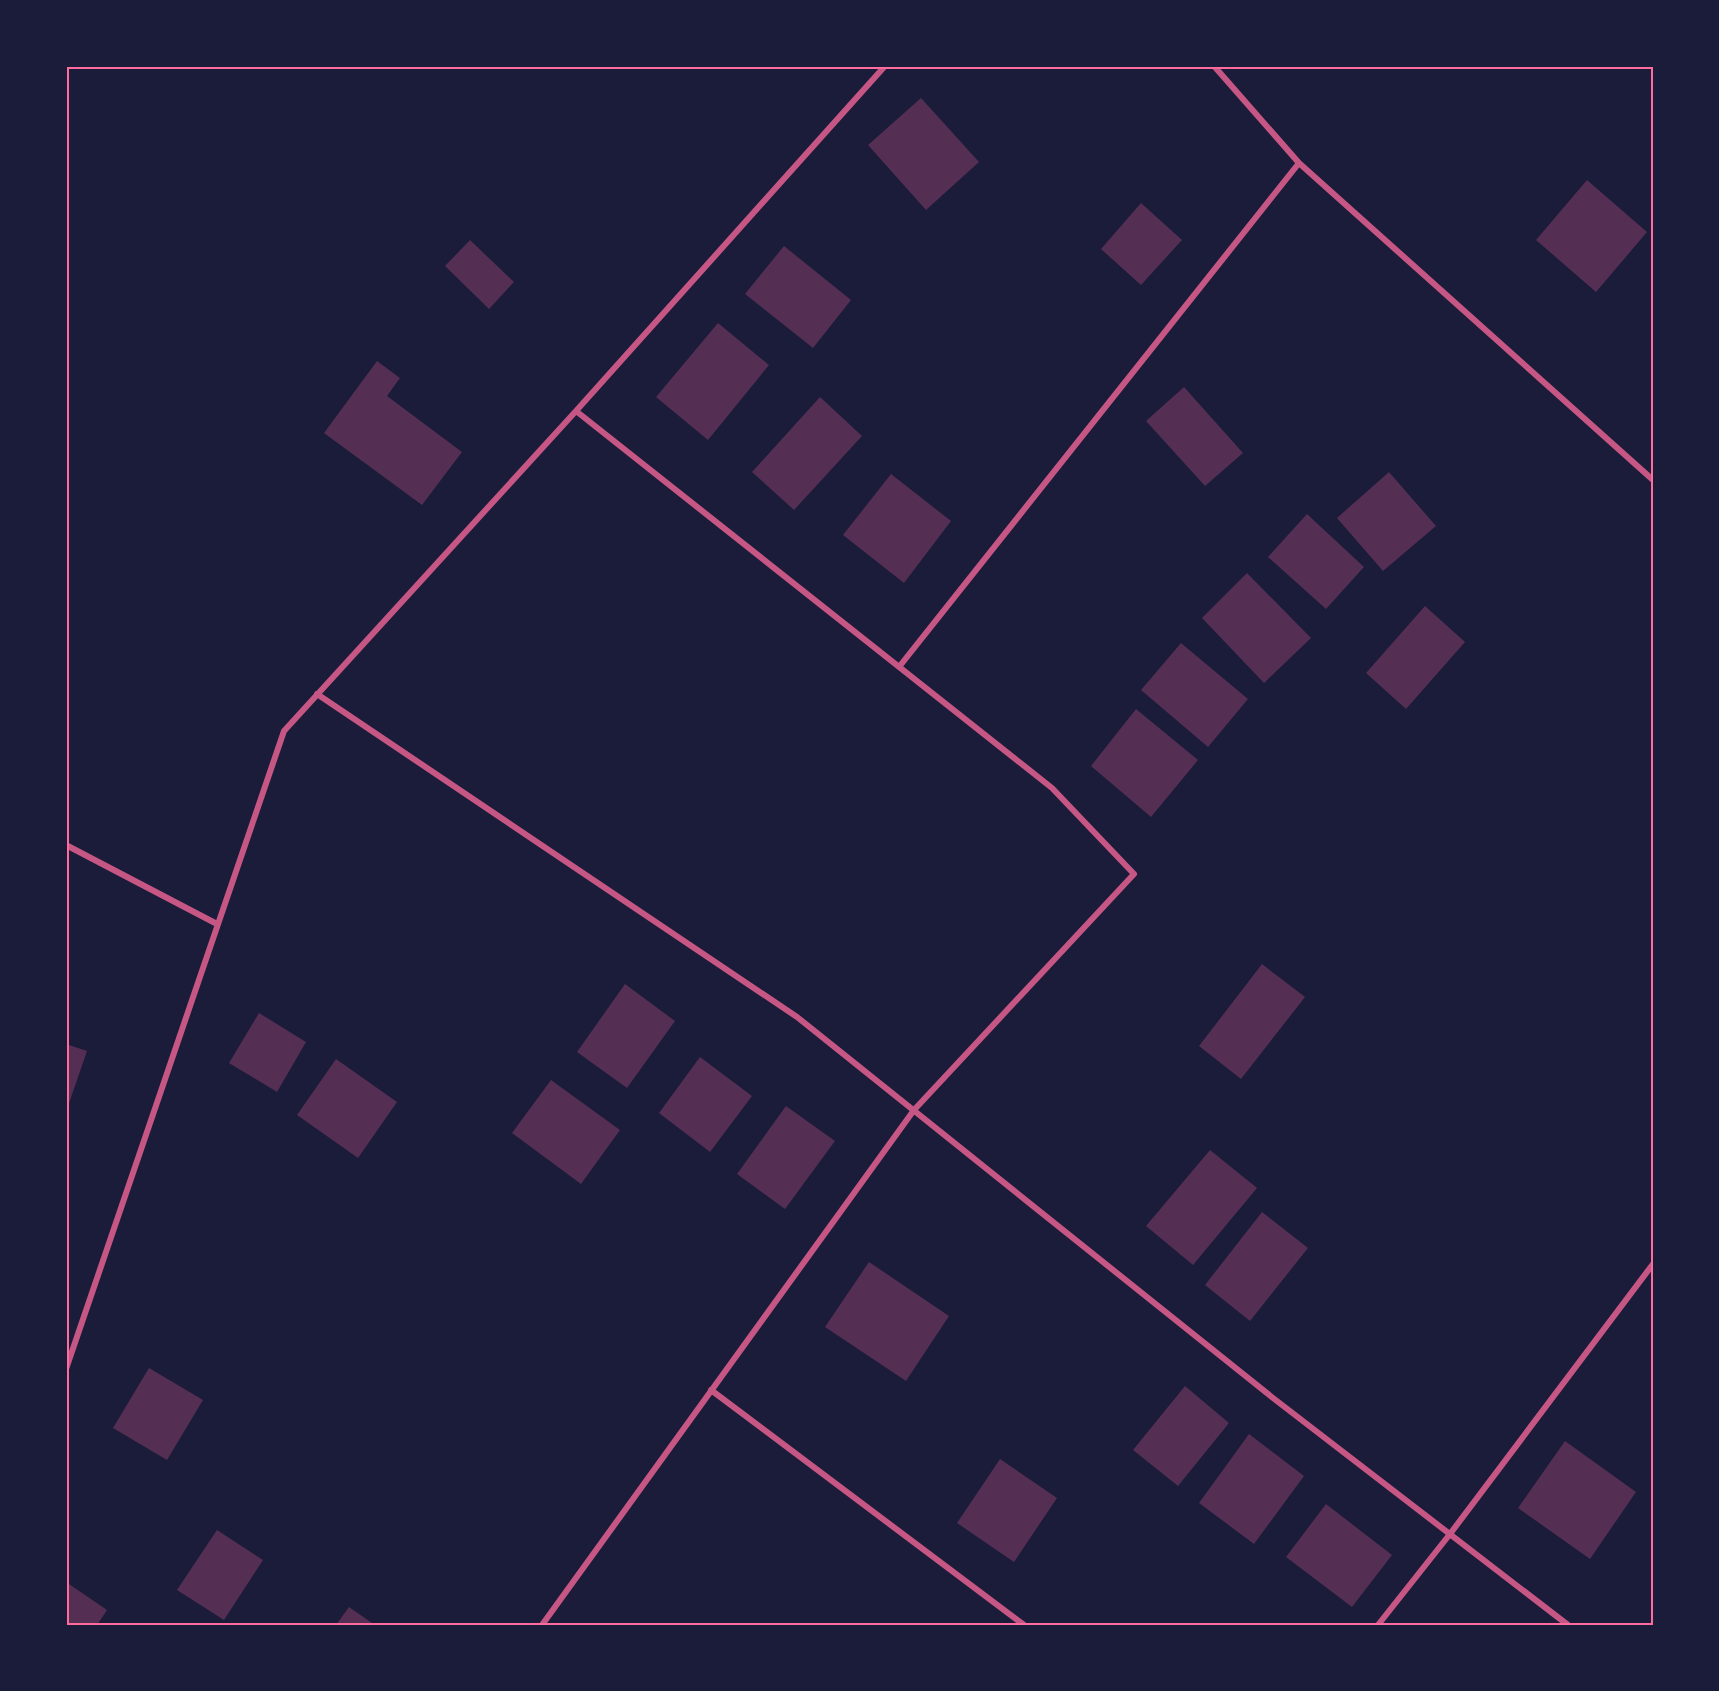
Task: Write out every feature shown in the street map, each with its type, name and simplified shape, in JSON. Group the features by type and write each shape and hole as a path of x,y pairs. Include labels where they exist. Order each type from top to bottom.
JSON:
{"street":[{"path":"66,1369 284,731 576,411 885,66"},
{"path":"1214,66 1299,163 1653,480"},
{"path":"899,667 1299,163"},
{"path":"542,1625 914,1110 1134,873 1052,788 576,411"},
{"path":"317,694 797,1017 1273,1398 1568,1625"},
{"path":"66,846 218,924"},
{"path":"1378,1625 1450,1534 1653,1264"},
{"path":"711,1390 1024,1625"}],"building":[{"path":"921,98 979,162 926,210 868,145"},
{"path":"1587,180 1647,232 1596,292 1536,240"},
{"path":"1141,203 1182,240 1141,285 1101,249"},
{"path":"470,240 514,282 489,309 445,266"},
{"path":"784,246 851,300 813,348 745,294"},
{"path":"718,323 769,365 708,440 656,397"},
{"path":"377,361 400,378 387,396 462,452 422,505 324,433"},
{"path":"1184,387 1243,453 1205,486 1146,421"},
{"path":"820,397 862,436 794,510 752,472"},
{"path":"1389,472 1436,526 1383,571 1337,518"},
{"path":"891,474 951,521 904,583 843,535"},
{"path":"1307,514 1364,567 1326,609 1268,557"},
{"path":"1247,573 1311,638 1264,683 1202,618"},
{"path":"1425,606 1465,642 1406,709 1366,673"},
{"path":"1181,643 1248,699 1208,747 1141,690"},
{"path":"1136,709 1198,760 1151,817 1091,766"},
{"path":"1262,964 1305,997 1241,1079 1199,1046"},
{"path":"625,984 675,1021 627,1088 577,1052"},
{"path":"259,1013 306,1042 277,1092 229,1063"},
{"path":"66,1044 87,1051 66,1112"},
{"path":"700,1057 752,1096 710,1152 659,1113"},
{"path":"336,1059 397,1102 358,1158 297,1115"},
{"path":"551,1080 620,1130 581,1184 512,1133"},
{"path":"786,1106 835,1141 785,1209 737,1174"},
{"path":"1210,1150 1257,1188 1193,1265 1146,1226"},
{"path":"1262,1212 1308,1248 1250,1321 1205,1285"},
{"path":"869,1262 949,1316 906,1381 825,1327"},
{"path":"149,1368 203,1400 167,1460 113,1428"},
{"path":"1185,1386 1229,1423 1178,1486 1133,1450"},
{"path":"1249,1434 1304,1476 1254,1544 1199,1503"},
{"path":"1565,1441 1636,1492 1590,1559 1518,1508"},
{"path":"1000,1459 1057,1498 1014,1562 957,1523"},
{"path":"1326,1504 1392,1555 1352,1607 1286,1557"},
{"path":"217,1530 263,1560 224,1620 177,1590"},
{"path":"66,1582 107,1610 97,1625 70,1625 66,1622"},
{"path":"349,1607 375,1625 336,1625"}]}
